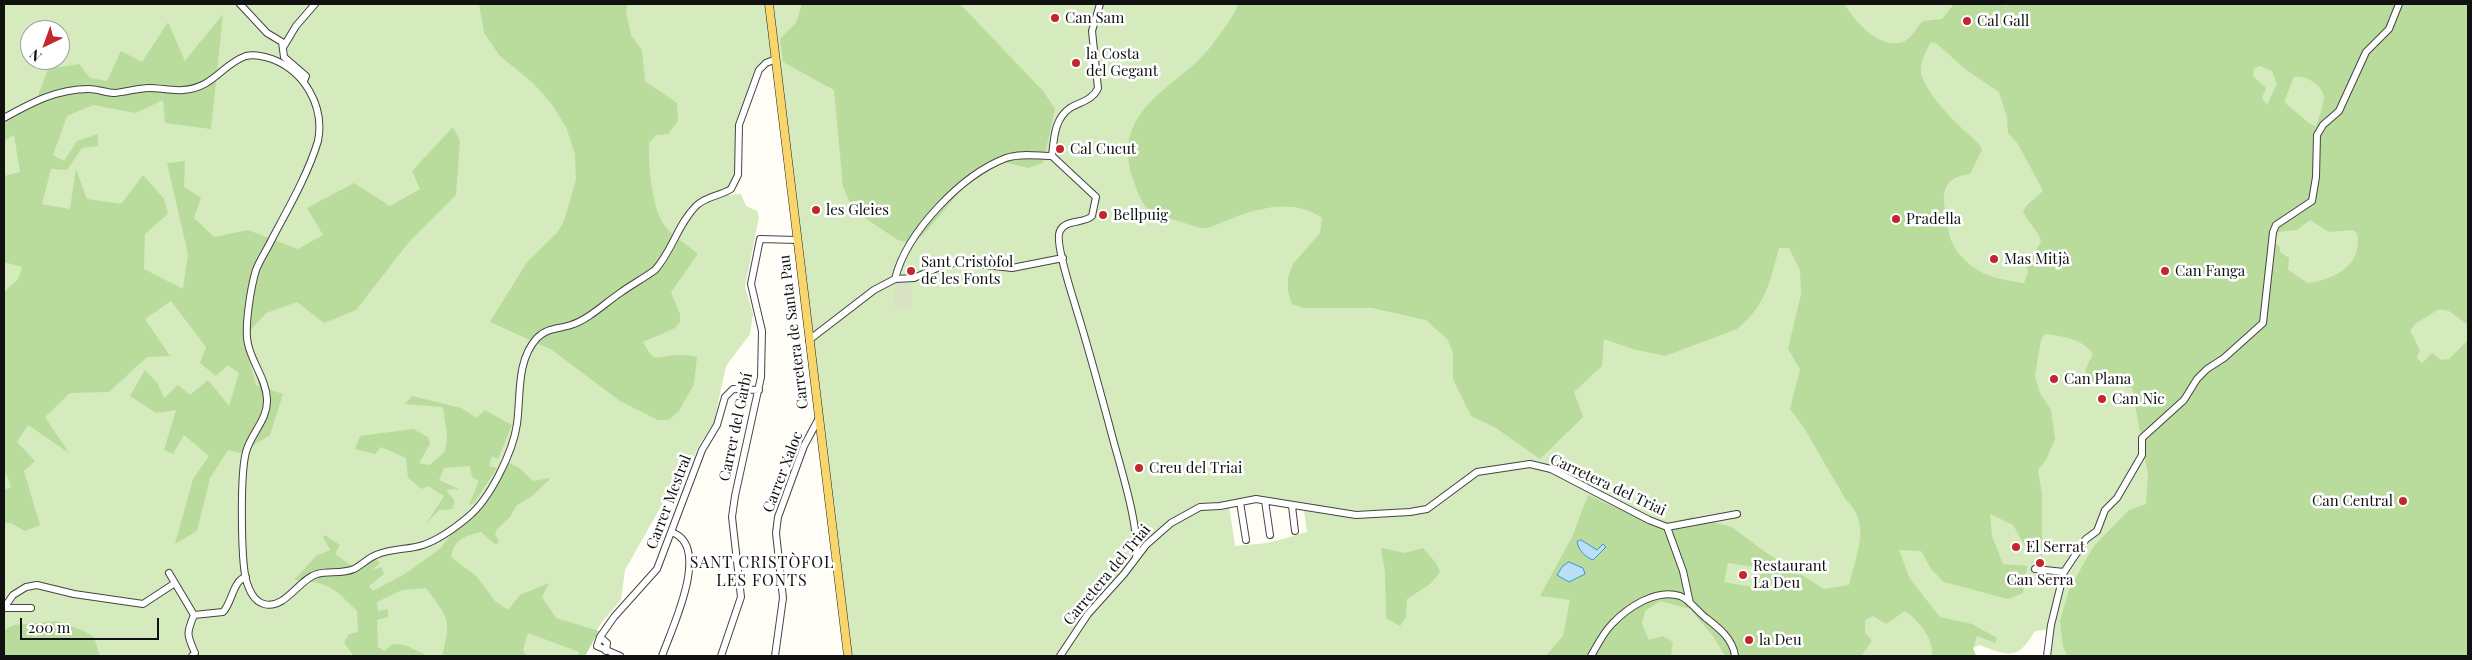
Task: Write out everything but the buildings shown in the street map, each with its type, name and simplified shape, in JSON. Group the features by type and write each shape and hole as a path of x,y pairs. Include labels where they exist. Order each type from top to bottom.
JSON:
{"main road":[{"name":"Carretera de Santa Pau","path":"769,4 848,656"}],"street":[{"path":"240,4 267,33 284,46"},
{"path":"304,81 306,76 284,57 284,46 296,26 315,4"},
{"path":"1052,156 1055,132 1060,120 1068,109 1096,94 1098,88 1092,31 1100,4"},
{"path":"2047,656 2051,625 2064,572 2086,539 2097,531 2105,510 2117,498 2142,455 2142,438 2184,400 2207,369 2224,358 2263,323 2272,232 2276,225 2312,201 2316,177 2317,135 2323,125 2339,110 2366,52 2389,29 2399,4"},
{"path":"4,118 44,96 81,89 112,93 146,88 178,91 195,88 210,82 239,60 251,55 263,56 279,62 293,70 304,81 314,102 319,123 318,141 256,269 247,324 248,344 265,384 267,400 262,420 246,450 244,461 243,516 246,577 250,592 255,599 264,604 274,604 290,594 306,578 324,573 347,571 356,568 375,555 424,545 468,517 484,498 511,447 517,424 520,378 532,345 538,336 549,330 572,325 585,318 655,270 663,261 697,205 706,198 726,193 736,184 738,175 739,124 759,70 766,63 776,59"},
{"path":"894,279 904,251 924,224 965,182 1006,158 1052,156 1092,191 1096,202 1094,212 1088,220 1067,224 1060,228 1058,235 1123,474 1134,536 1136,560"},
{"name":"Carrer del Garbí","path":"721,656 740,602 740,584 732,524 733,508 759,390 762,331 751,284 758,245 760,239 797,240"},
{"path":"809,340 874,290 894,279 914,278 944,265 959,262 1012,268 1063,258"},
{"name":"Carrer Mestral","path":"620,656 597,646 600,637 614,617 653,576 702,450 718,423 727,394 733,389 759,390"},
{"name":"Carrer Xaloc","path":"775,656 783,598 776,533 778,517 804,446 819,418"},
{"name":"Carretera del Triai","path":"1060,656 1088,614 1136,560 1146,545 1171,523 1200,507 1256,499 1367,516 1421,511 1477,472 1530,464 1550,469 1649,520 1668,527 1683,571 1690,604"},
{"path":"1265,501 1270,535"},
{"path":"1240,502 1246,540"},
{"path":"1292,506 1295,531"},
{"path":"1668,527 1737,514"},
{"path":"662,656 685,590 690,561 685,542 678,535 671,532"},
{"path":"2035,569 2064,572"},
{"path":"169,573 194,615"},
{"path":"194,615 214,615 223,612 228,606 238,582 246,577"},
{"path":"31,608 6,608 6,605 14,595 26,587 37,584 74,594 143,604 174,583"},
{"path":"1591,656 1610,625 1638,604 1653,597 1669,594 1682,596 1730,640 1735,656"},
{"path":"192,656 195,653 187,637 187,631 194,615"}],"green space":[{"path":"4,4 2468,4 2468,656 2050,656 2052,629 2035,631 2023,647 2013,653 1999,652 1979,645 1973,648 1976,656 851,656 779,65 765,67 747,104 741,127 739,173 737,181 725,195 741,194 746,206 757,211 759,217 745,287 753,314 750,334 726,366 714,422 698,447 686,477 668,494 625,570 621,600 602,622 580,656 4,656","holes":["1252,502 1304,511 1307,532 1268,543 1235,546 1229,506"]},
{"path":"479,4 628,4 626,12 631,35 642,50 645,81 677,103 678,121 668,134 656,135 649,143 652,186 657,209 665,226 698,254 671,292 680,314 680,322 675,328 643,342 656,358 679,355 697,357 694,384 679,411 669,420 658,420 620,401 552,350 490,322 527,262 557,233 564,221 576,180 575,154 566,127 551,103 533,83 500,56 484,33"},
{"path":"802,4 960,4 1044,92 1055,109 1043,163 1028,168 1003,162 963,188 923,235 911,243 898,240 854,211 843,187 834,90 783,62 780,39 796,23"},
{"path":"1238,4 1845,4 1862,27 1878,39 1896,43 1908,39 1923,21 1942,19 1954,4 2001,4 2005,6 2013,4 2468,4 2468,325 2449,311 2439,309 2415,324 2410,331 2420,350 2417,358 2422,363 2432,353 2441,360 2449,359 2468,340 2468,656 2068,656 2063,647 2060,621 2069,590 2093,547 2129,510 2146,504 2148,474 2132,388 2085,382 2086,368 2093,354 2089,349 2072,339 2045,334 2041,340 2035,376 2040,393 2051,410 2055,439 2046,460 2038,470 2042,494 2042,556 2027,549 2013,525 1990,514 1992,536 2003,564 2027,566 2023,593 2008,599 1944,582 1931,569 1921,551 1899,550 1910,579 1940,617 1972,624 1997,638 1995,643 1977,636 1973,648 1976,656 1932,656 1931,643 1925,631 1905,611 1886,624 1873,616 1865,620 1865,633 1872,641 1861,656 1725,656 1713,636 1690,609 1660,601 1645,611 1642,624 1649,640 1663,636 1673,642 1671,656 1546,656 1563,636 1570,600 1540,596 1572,537 1588,495 1657,526 1692,517 1732,527 1765,552 1824,589 1849,585 1860,540 1858,519 1854,509 1846,500 1804,428 1790,409 1800,369 1788,349 1801,294 1800,270 1789,248 1779,248 1773,272 1761,302 1747,320 1737,329 1665,356 1633,349 1604,339 1602,366 1574,392 1583,417 1540,459 1496,428 1471,416 1453,379 1453,352 1447,339 1426,320 1372,308 1303,308 1292,304 1288,291 1288,277 1293,264 1320,233 1322,218 1300,208 1276,207 1251,212 1203,228 1153,213 1141,199 1129,162 1129,144 1133,129 1140,115 1150,102 1208,50 1234,14","holes":["1931,42 1936,43 1965,69 1999,92 2007,117 2008,133 2018,144 2043,191 2023,211 2041,242 2026,266 2028,272 2024,283 2001,279 1973,267 1961,256 1951,240 1944,199 1946,187 1955,178 1970,174 1982,150 1979,144 1939,104 1926,86 1921,72 1923,58","2259,66 2272,71 2277,84 2267,105 2262,98 2266,88 2253,76 2254,69","2294,77 2309,79 2314,82 2321,89 2324,99 2316,126 2310,124 2284,102","2310,220 2329,232 2353,230 2357,233 2358,244 2356,254 2352,262 2337,274 2308,283 2288,270 2289,258 2280,252 2280,247 2274,242 2278,232 2297,230","1728,563 1762,568 1757,588 1724,582"]},
{"path":"223,14 211,129 165,123 163,100 136,113 93,105 67,116 53,155 64,161 77,141 98,134 98,146 82,148 67,170 51,169 42,204 70,209 76,169 87,199 121,204 143,175 164,199 168,214 145,234 144,269 183,289 188,254 167,163 185,161 184,187 201,198 194,218 214,237 248,230 298,249 323,235 307,208 354,183 390,206 420,189 412,171 453,127 460,141 456,195 409,242 356,310 324,323 297,302 266,313 243,338 256,385 283,394 270,435 240,453 228,450 210,478 197,531 175,544 193,479 209,456 184,435 173,454 164,450 176,410 156,413 130,396 145,370 158,384 164,398 178,385 190,395 208,380 229,406 239,373 228,365 216,376 200,363 206,347 171,301 145,319 170,356 147,357 109,392 70,393 45,417 69,453 28,425 17,442 35,461 24,471 40,525 25,531 11,523 4,523 4,490 11,487 6,473 4,473 4,292 18,279 22,267 4,262 4,176 20,172 14,135 4,141 4,122 34,106 48,70 70,70 70,65 79,64 90,78 107,81 121,51 142,62 168,22 185,61"},
{"path":"895,282 911,283 911,308 894,308"},
{"path":"412,396 461,408 477,418 485,410 512,425 498,459 492,456 489,466 497,468 474,503 469,505 479,481 472,477 470,466 444,468 439,480 459,489 446,490 455,501 452,509 439,510 426,524 444,496 428,486 422,489 408,478 406,458 381,447 375,454 355,449 360,436 413,429 428,437 430,444 419,463 430,465 445,451 447,436 443,407 405,404"},
{"path":"507,462 518,467 533,481 551,478 532,496 516,506 510,517 497,529 495,534 499,542 496,545 481,532 475,533 457,542 451,557 476,576 495,601 508,610 520,595 549,583 542,597 556,618 599,631 585,656 578,656 579,652 528,633 523,650 527,656 442,656 447,634 446,619 426,588 402,590 377,602 378,611 388,609 388,617 377,620 378,647 385,651 392,644 405,645 428,656 354,656 344,643 349,634 358,632 357,611 342,596 323,584 294,580 316,556 330,550 323,537 325,535 340,545 335,554 350,565 375,559 380,563 371,571 381,567 384,574 369,586 373,591 405,574 441,548 455,529 474,513"},
{"path":"1381,548 1405,553 1423,548 1436,563 1440,572 1430,584 1407,599 1406,617 1400,626 1386,618 1385,572"},
{"path":"56,621 82,630 94,637 100,656 4,656 4,630 14,625"}],"water":[{"path":"1581,540 1597,550 1603,544 1606,547 1593,560 1579,548 1577,542"},
{"path":"1569,562 1583,568 1585,574 1569,582 1557,575 1562,567"}],"place":[{"name":"Can Sam","path":"1055,18"},
{"name":"Cal Gall","path":"1967,21"},
{"name":"la Costa del Gegant","path":"1076,63"},
{"name":"Cal Cucut","path":"1060,149"},
{"name":"les Gleies","path":"816,210"},
{"name":"Bellpuig","path":"1103,215"},
{"name":"Pradella","path":"1896,219"},
{"name":"Mas Mitjà","path":"1994,259"},
{"name":"Sant Cristòfol de les Fonts","path":"911,271"},
{"name":"Can Fanga","path":"2165,271"},
{"name":"Can Plana","path":"2054,379"},
{"name":"Can Nic","path":"2102,399"},
{"name":"Creu del Triai","path":"1139,468"},
{"name":"Can Central","path":"2403,501"},
{"name":"El Serrat","path":"2016,547"},
{"name":"Can Serra","path":"2040,563"},
{"name":"Restaurant La Deu","path":"1743,575"},
{"name":"la Deu","path":"1749,640"}],"district":[{"name":"SANT CRISTÒFOL LES FONTS","path":"762,572"}]}
